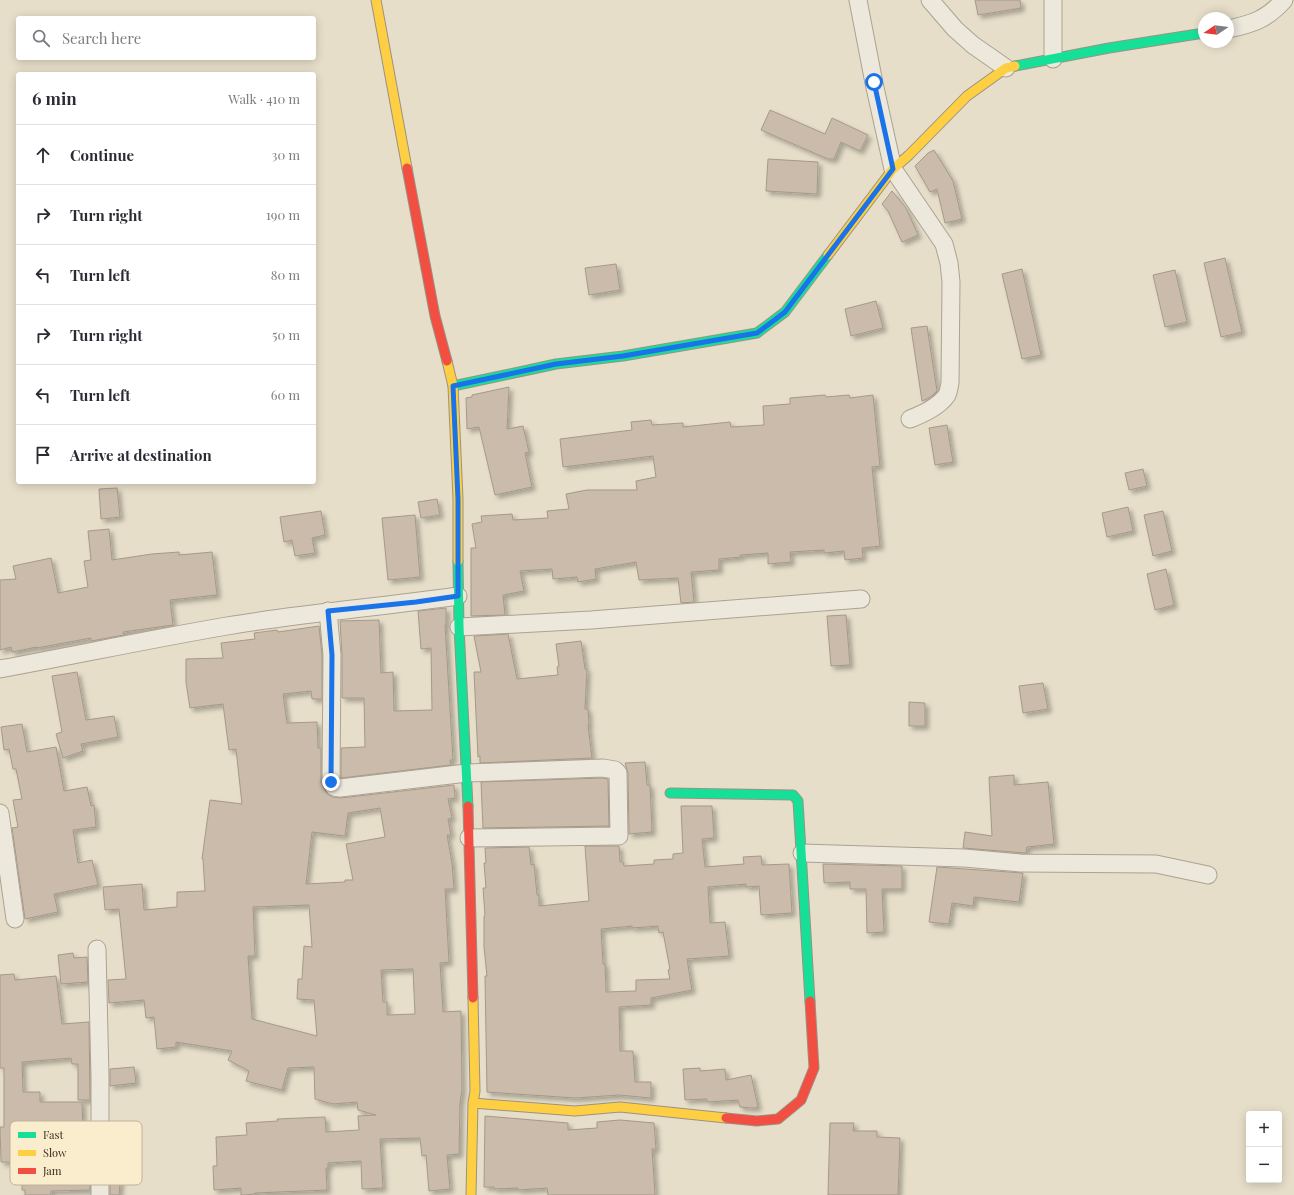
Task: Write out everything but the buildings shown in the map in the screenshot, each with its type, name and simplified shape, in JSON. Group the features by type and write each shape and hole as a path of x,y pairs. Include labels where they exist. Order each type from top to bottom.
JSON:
{"street":[{"path":"376,0 435,316 453,386 458,499 459,627 467,773 475,1091 473,1103 471,1195"},
{"path":"858,0 893,169 944,244 949,263 951,282 950,382 948,394 941,402 920,415 910,419"},
{"path":"930,0 955,29 973,45 1006,68"},
{"path":"1053,0 1053,59"},
{"path":"1234,28 1257,21 1271,14 1284,0"},
{"path":"453,386 556,364 623,356 757,333 785,312 893,169 909,155 967,96 1006,68 1198,34"},
{"path":"0,669 227,626 328,611 458,596"},
{"path":"459,627 591,620 861,599"},
{"path":"328,611 332,655 331,782 334,787 340,788 467,773 603,768 615,770 618,773 619,836 469,838"},
{"path":"473,1103 575,1111 620,1106 757,1120 778,1119 801,1100 814,1068 798,801 793,796 670,793"},
{"path":"0,813 15,919"},
{"path":"802,853 956,858 1020,863 1156,864 1208,875"},
{"path":"97,949 100,1121"}],"traffic: fast":[{"path":"1015,66 1109,48 1198,34"},
{"path":"453,386 556,364 623,356 757,333 785,312 828,255"},
{"path":"458,561 459,627 468,806"},
{"path":"670,793 793,795 798,801 810,1001"}],"traffic: slow":[{"path":"376,0 407,168"},
{"path":"828,255 893,169 909,155 967,96 1006,68 1015,66"},
{"path":"447,361 453,386 458,499 458,561"},
{"path":"471,1195 473,1103 475,1091 473,998"},
{"path":"473,1103 575,1111 620,1107 726,1118"}],"traffic: jam":[{"path":"407,168 435,316 447,361"},
{"path":"468,806 473,998"},
{"path":"726,1118 757,1121 778,1119 801,1100 814,1068 810,1001"}],"route":[{"path":"331,782 332,655 328,611 458,596 458,499 453,386 556,364 623,356 757,333 785,312 893,169 874,82"}]}
